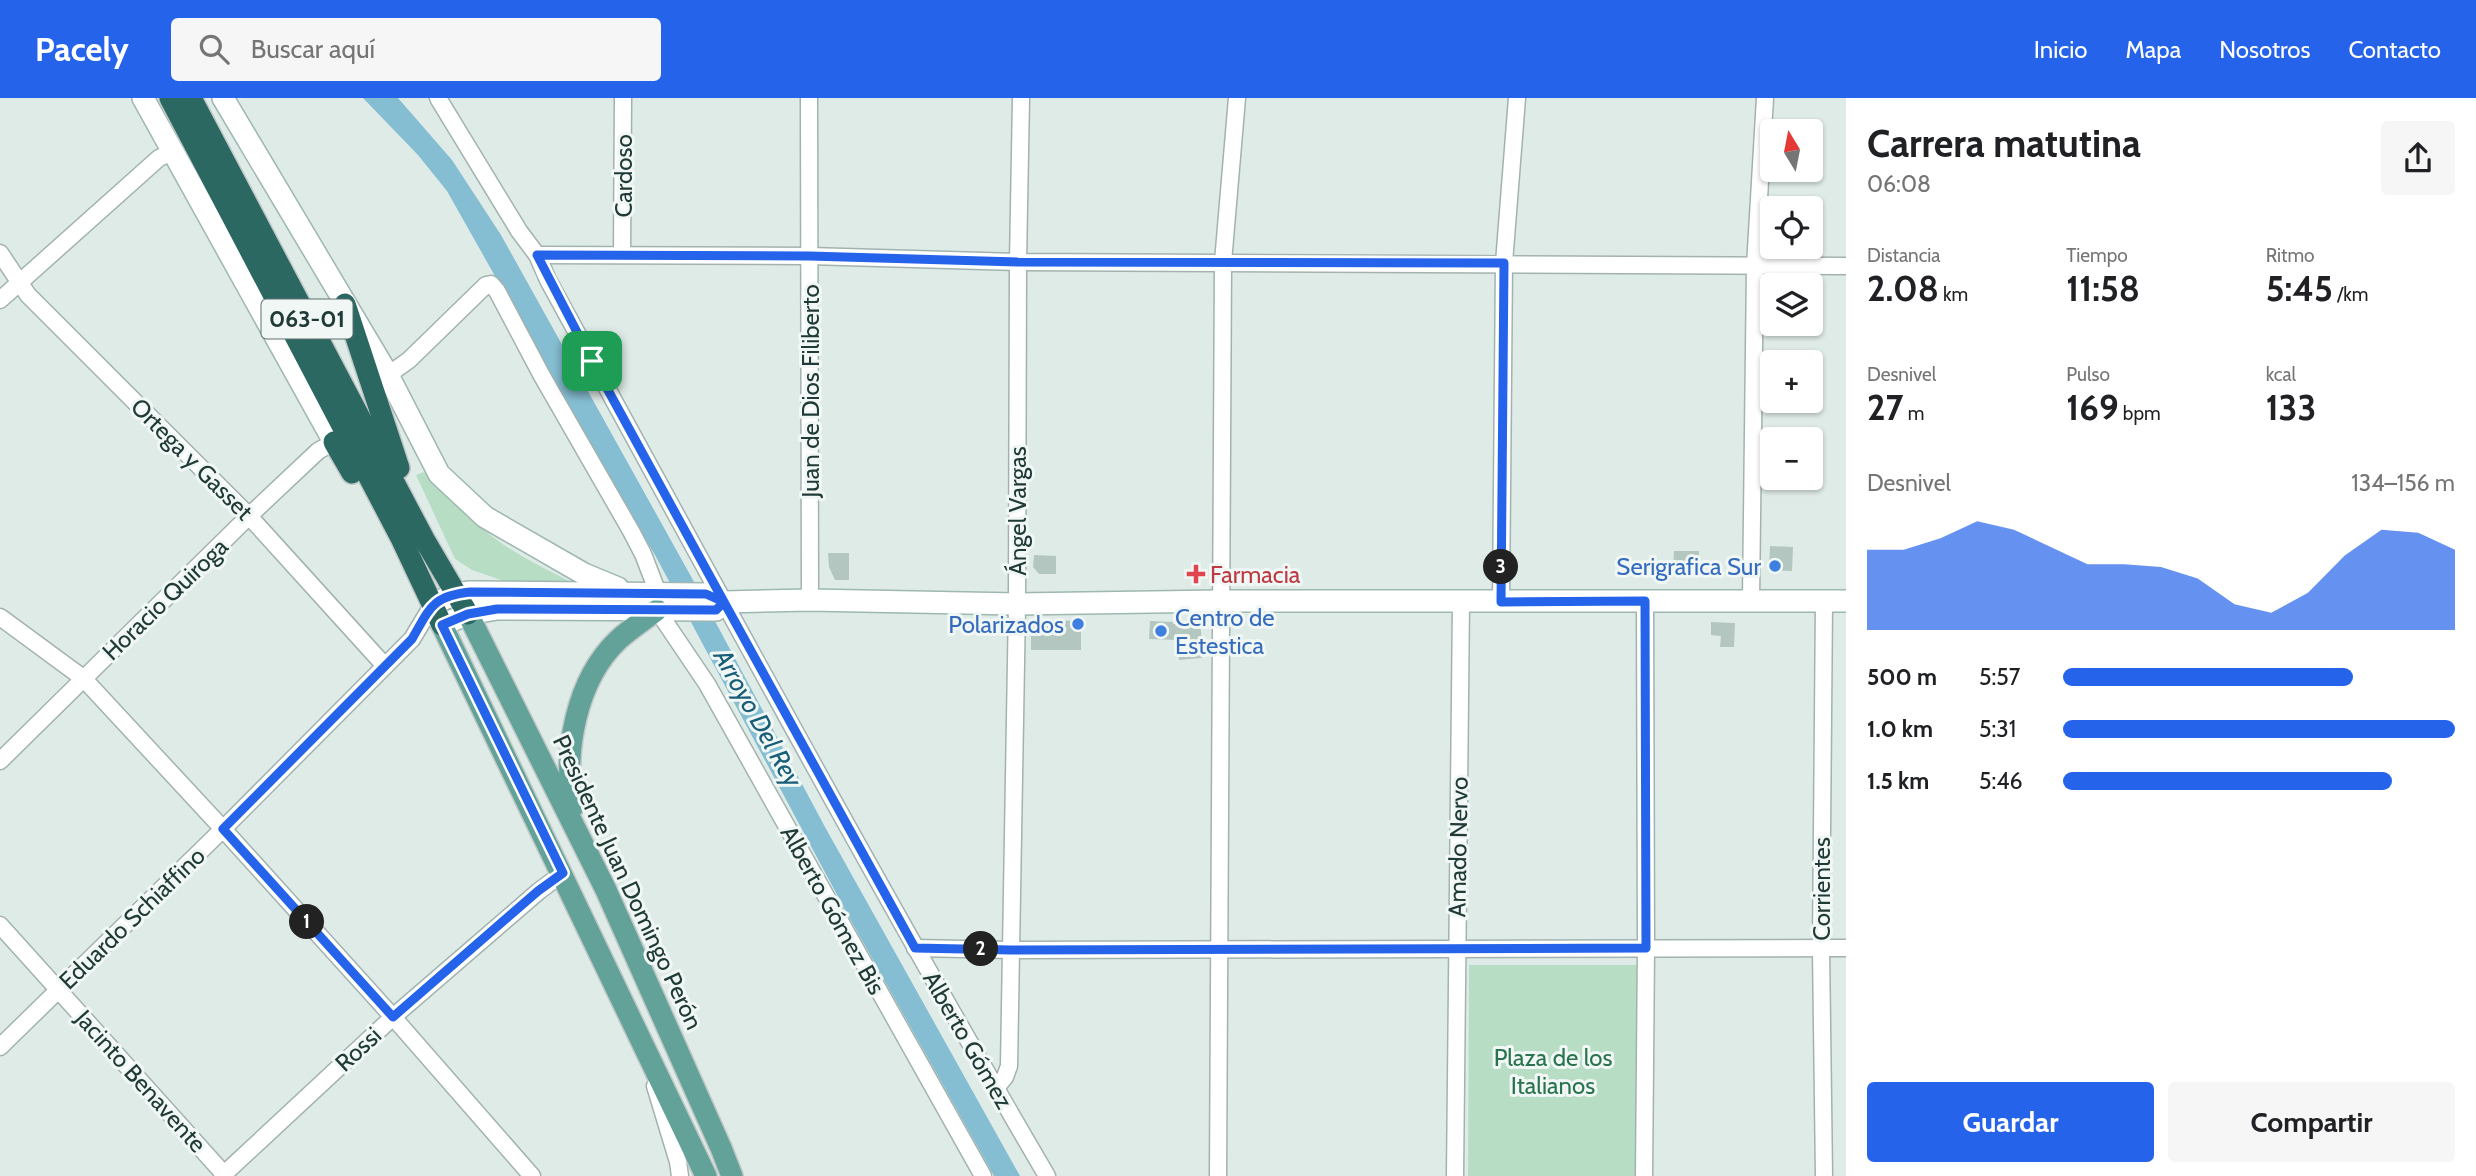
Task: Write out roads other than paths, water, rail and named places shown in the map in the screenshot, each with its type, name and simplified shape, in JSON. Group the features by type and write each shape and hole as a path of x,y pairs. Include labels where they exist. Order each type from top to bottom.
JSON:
{"highway":[{"name":"063-01","path":"170,98 401,538 442,625"},
{"name":"063-01","path":"191,98 424,539 468,614"},
{"path":"345,304 424,539"},
{"path":"334,442 375,513 401,538"}],"main road":[{"path":"578,830 569,774 580,704 594,672 617,641 665,602"},
{"name":"Presidente Juan Domingo Perón","path":"468,614 578,830 732,1176"},
{"name":"063-01","path":"442,625 706,1176"}],"street":[{"path":"144,98 334,442"},
{"path":"223,98 388,375 434,467 485,517 584,574 630,593 665,602"},
{"name":"Alberto Gómez","path":"438,98 519,231 537,255 715,602 1047,1176"},
{"name":"Cardoso","path":"622,254 623,98"},
{"name":"Juan de Dios Filiberto","path":"809,98 810,600"},
{"name":"Ángel Vargas","path":"996,1088 1009,1066 1017,604 1021,98"},
{"path":"1218,1176 1219,601 1223,262 1237,98"},
{"path":"1501,602 1504,263 1517,98"},
{"path":"1751,600 1755,265 1765,98"},
{"path":"0,299 159,158 174,151"},
{"name":"Ortega y Gasset","path":"0,253 38,304 249,516 385,666"},
{"path":"537,255 809,256 1018,262 1846,266"},
{"name":"Alberto Gómez Bis","path":"388,375 409,360 486,285 491,284 497,290 542,376 631,531 707,684 983,1176"},
{"name":"Horacio Quiroga","path":"0,761 249,516 318,451 334,442"},
{"path":"433,604 455,594 630,593"},
{"path":"442,625 468,614 497,609 665,602 810,600 1017,604 1219,601 1846,601"},
{"name":"Amado Nervo","path":"1455,1176 1461,601"},
{"path":"1644,1176 1645,601"},
{"name":"Corrientes","path":"1824,601 1821,948 1824,1176"},
{"name":"Eduardo Schiaffino","path":"0,1047 412,639 433,604"},
{"path":"0,617 83,678 393,1017 532,1176"},
{"name":"Eduardo Schiaffino","path":"412,639 442,625"},
{"name":"Rossi","path":"223,1175 393,1017 538,891 563,873"},
{"name":"Jacinto Benavente","path":"0,925 223,1175"},
{"path":"915,948 1846,948"},
{"path":"636,1027 680,1176"}],"water":[{"name":"Arroyo Del Rey","path":"363,98 398,98 452,160 501,235 693,580 825,827 1020,1176 994,1176 850,919 655,555 447,191 418,155"}],"place":[{"name":"Serigrafica Sur","path":"1775,566"},
{"name":"Farmacia","path":"1196,574"},
{"name":"Polarizados","path":"1078,624"},
{"name":"Centro de Estestica","path":"1161,631"}],"park label":[{"name":"Plaza de los Italianos","path":"1553,1071"}]}
